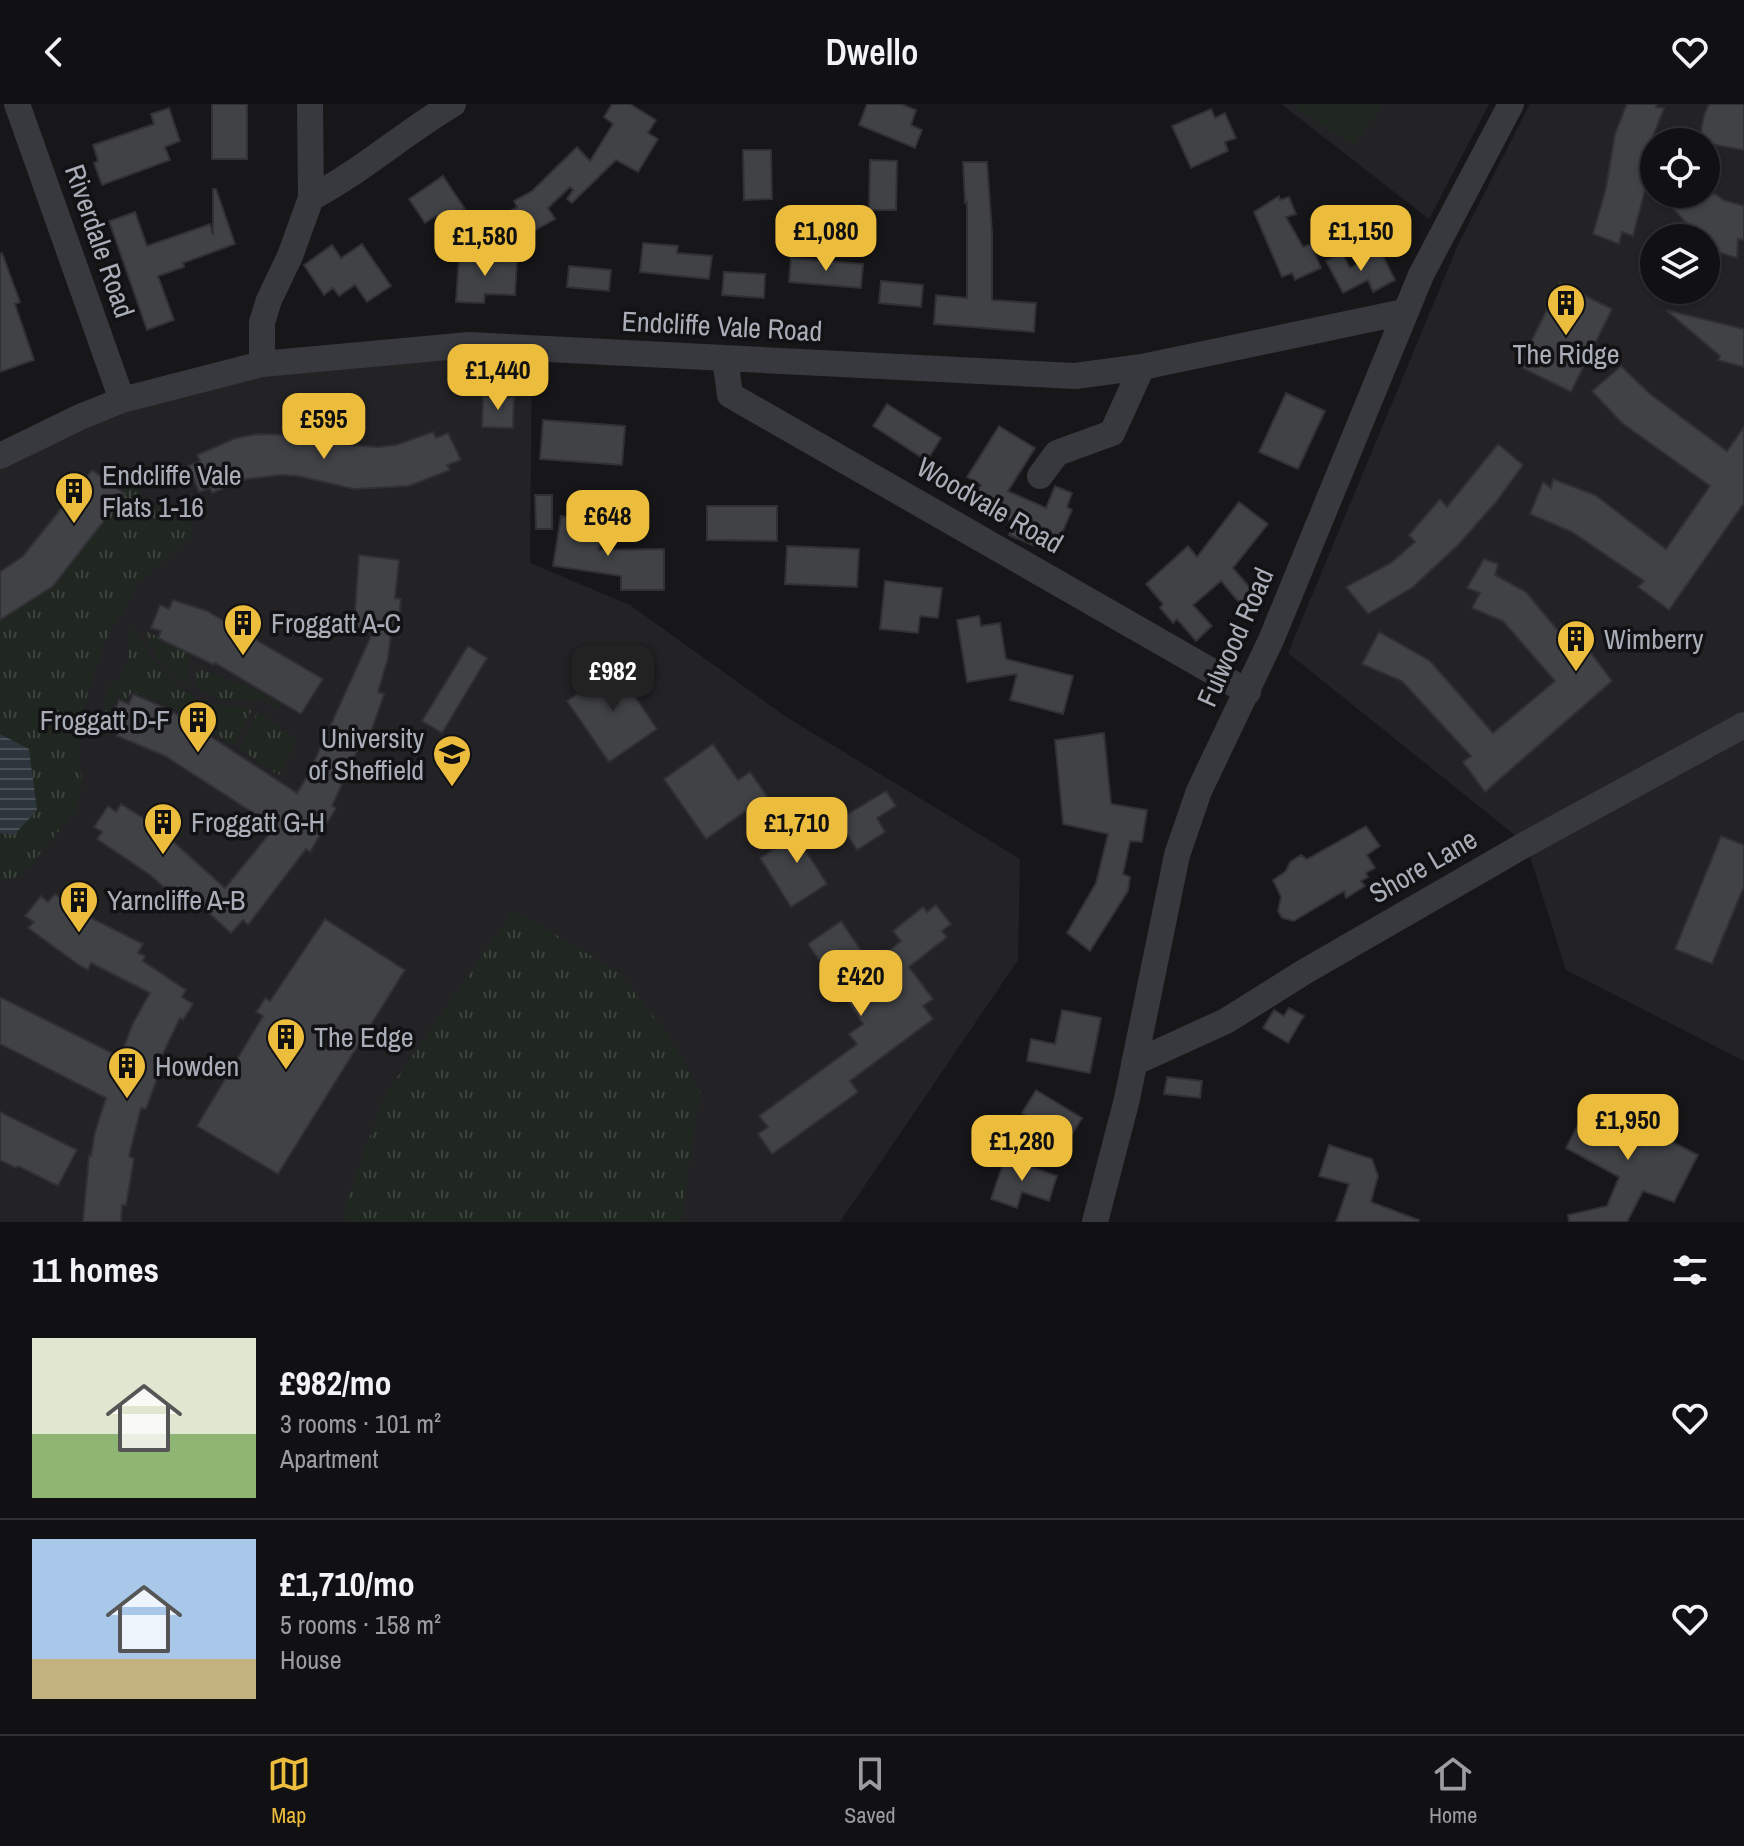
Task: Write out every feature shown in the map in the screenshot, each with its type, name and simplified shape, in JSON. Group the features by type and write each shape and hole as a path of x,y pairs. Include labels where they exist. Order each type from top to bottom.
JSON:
{"street":[{"name":"Riverdale Road","path":"17,104 122,400"},
{"path":"262,364 262,322 311,198 310,104"},
{"path":"311,198 342,182 417,125 453,104"},
{"name":"Fulwood Road","path":"1095,1222 1134,1063 1177,855 1199,791 1248,692 1404,312 1442,230 1511,104"},
{"name":"Endcliffe Vale Road","path":"0,456 122,400 262,364 469,345 1075,376 1142,367 1404,312"},
{"name":"Woodvale Road","path":"725,358 730,395 1248,692"},
{"path":"1040,476 1057,453 1112,433 1142,367"},
{"name":"Shore Lane","path":"1134,1063 1226,1021 1304,972 1526,844 1744,725"}],"shaded area":[{"path":"1281,104 1489,104 1429,219"},
{"path":"1530,104 1744,104 1744,1061 1566,970 1526,844 1288,653 1458,245"},
{"name":"University of Sheffield","path":"409,343 532,346 530,563 630,605 788,718 1020,859 1018,960 840,1222 0,1222 0,457 40,426"},
{"path":"0,734 29,749 37,810 14,835 0,833"}],"green space":[{"path":"1299,104 1383,104 1354,145 1296,108"},
{"path":"134,474 141,501 187,512 193,534 137,584 129,603 109,631 88,691 79,745 82,783 75,811 17,877 0,881 0,614 51,579"},
{"path":"132,626 165,675 187,693 215,705 252,709 234,746 178,710 132,691 127,700 118,697 105,729 100,726 108,686 123,672 128,660 126,640"},
{"path":"144,631 160,637 159,641 189,652 188,685 162,662"},
{"path":"196,668 254,689 278,704 275,709 258,697 254,702 211,696 197,685"},
{"path":"257,712 298,740 279,775 240,749"},
{"path":"514,910 617,971 669,1036 700,1092 681,1222 345,1222 345,1206 385,1095"}],"building":[{"path":"212,104 247,104 247,159 212,159"},
{"path":"612,104 630,104 656,120 648,133 658,139 638,172 616,160 572,203 567,199 573,190 570,187 548,208 555,219 513,243 498,218 517,207 514,201 532,191 577,147 590,161 613,124 604,117"},
{"path":"867,104 901,104 916,110 911,125 922,130 915,148 859,125"},
{"path":"1627,104 1657,104 1656,107 1664,108 1656,128 1640,128 1640,208 1633,236 1622,232 1619,244 1593,234 1606,188 1615,134"},
{"path":"1709,104 1744,104 1744,150 1720,146 1720,128 1702,128"},
{"path":"169,108 180,141 165,147 170,160 102,185 94,163 98,161 93,145 154,124 151,114"},
{"path":"1211,109 1215,118 1225,113 1236,138 1225,142 1228,151 1191,168 1172,126"},
{"path":"743,150 771,150 772,199 744,200"},
{"path":"870,160 897,161 896,210 869,210"},
{"path":"963,162 987,162 992,232 992,300 1036,303 1034,332 934,324 936,295 967,298 967,202"},
{"path":"443,176 465,209 441,225 436,216 425,223 409,199"},
{"path":"213,189 216,189 235,244 183,263 184,267 158,276 174,320 147,330 109,221 135,212 147,246 210,224 213,235"},
{"path":"1279,196 1280,200 1289,197 1296,214 1286,217 1303,247 1311,244 1321,268 1295,280 1292,273 1282,277 1254,212"},
{"path":"1720,197 1744,206 1744,240 1738,239 1737,258 1720,253 1720,224 1687,224 1673,208 1720,208"},
{"path":"643,243 678,246 677,253 712,256 709,279 640,272"},
{"path":"362,244 391,286 367,302 355,285 339,296 333,288 324,295 304,265 332,245 341,258"},
{"path":"1381,252 1395,280 1373,292 1368,280 1343,293 1326,261 1342,253 1350,268"},
{"path":"0,254 20,302 15,304 34,360 0,372"},
{"path":"459,256 517,259 515,295 485,294 484,303 456,302"},
{"path":"791,258 863,264 861,288 789,282"},
{"path":"569,266 611,270 609,291 567,287"},
{"path":"724,272 765,274 764,298 722,295"},
{"path":"881,281 923,285 921,307 879,303"},
{"name":"The Ridge","path":"1560,283 1612,309 1571,392 1519,366"},
{"path":"1666,310 1744,329 1744,367 1718,360 1720,356"},
{"path":"1621,366 1650,394 1727,451 1744,427 1744,503 1669,610 1638,587 1644,581 1572,532 1530,514 1543,482 1551,488 1553,479 1595,495 1666,549 1710,486 1622,423 1592,391"},
{"path":"1286,393 1325,411 1298,469 1259,452"},
{"path":"483,396 514,397 513,428 482,427"},
{"path":"887,404 941,438 927,461 873,426"},
{"path":"543,420 625,426 622,465 540,459"},
{"path":"999,426 1035,448 1008,491 1046,508 1055,486 1072,493 1067,507 1072,510 1053,554 1009,535 1014,523 973,498 981,485 967,477"},
{"path":"433,432 436,438 448,433 461,460 447,465 450,470 409,486 354,489 280,475 247,479 212,493 210,488 199,492 188,466 200,461 197,455 236,438 258,434 303,435 348,445 379,447 396,445"},
{"path":"1498,444 1523,465 1496,502 1458,545 1413,587 1368,614 1346,587 1391,563 1415,542 1409,535 1440,499 1447,507"},
{"name":"Endcliffe Vale Flats 1-16","path":"92,470 125,494 53,586 0,620 0,572 23,556"},
{"path":"535,495 552,495 552,529 536,529"},
{"path":"1239,502 1268,524 1233,568 1262,602 1249,614 1221,581 1193,605 1212,626 1196,641 1177,619 1173,623 1160,608 1163,604 1146,584 1188,546 1197,557"},
{"path":"707,506 777,506 777,541 707,540"},
{"path":"561,516 589,520 588,533 601,535 599,550 664,549 664,590 621,590 621,576 553,566"},
{"path":"787,546 859,549 857,587 785,584"},
{"path":"359,555 399,560 395,598 401,599 399,619 393,619 388,658 378,692 384,694 379,709 368,740 363,738 332,806 336,808 310,852 306,849 248,925 243,920 231,933 191,897 184,905 150,875 97,839 102,832 94,827 108,806 116,812 121,804 156,826 225,888 275,827 165,756 117,736 120,727 110,723 119,700 129,704 133,694 170,710 297,793 372,634 354,625"},
{"name":"Wimberry","path":"1484,559 1498,564 1495,575 1526,592 1579,656 1588,649 1612,681 1485,792 1463,762 1471,756 1402,681 1362,664 1379,632 1430,661 1493,733 1555,681 1503,621 1472,608 1480,593 1467,588"},
{"path":"885,581 942,588 938,618 920,616 918,633 880,629"},
{"name":"Froggatt A-C","path":"173,600 207,611 323,679 301,714 215,663 158,638 161,631 151,628 160,605 169,609"},
{"path":"979,616 981,626 1000,623 1006,659 1073,676 1063,714 1010,700 1017,674 967,682 957,620"},
{"path":"468,646 487,658 442,733 422,721"},
{"path":"622,663 643,693 636,698 657,729 609,762 567,701"},
{"path":"1104,733 1111,804 1147,810 1142,842 1130,841 1123,874 1130,877 1128,891 1090,951 1067,933 1096,883 1108,834 1063,824 1055,740"},
{"path":"713,744 738,780 750,772 767,796 706,839 664,779"},
{"path":"886,791 896,806 877,818 885,832 857,850 838,820"},
{"path":"819,820 829,836 806,851 827,884 791,907 760,858"},
{"path":"1366,826 1380,846 1367,855 1375,868 1366,873 1368,877 1361,881 1365,886 1346,898 1344,891 1294,921 1282,918 1278,911 1281,897 1273,880 1301,855 1307,859"},
{"path":"1721,836 1744,845 1744,886 1712,964 1675,949"},
{"path":"55,894 83,914 143,944 138,953 145,956 143,961 186,990 182,997 193,1004 183,1020 180,1018 158,1064 162,1065 146,1109 141,1108 129,1156 134,1159 126,1205 122,1205 121,1222 83,1222 89,1155 106,1098 0,1044 0,997 120,1057 133,1023 150,993 91,963 88,970 28,928 34,922 25,916 41,896 48,902"},
{"path":"936,905 951,924 942,931 947,937 909,967 933,999 923,1006 933,1019 850,1081 858,1092 772,1154 758,1134 768,1127 759,1116 857,1044 849,1034 863,1024 808,944 841,921 871,965 901,941 893,931 923,907 927,912"},
{"name":"The Edge","path":"325,919 405,970 278,1174 197,1126 263,1016 256,1012 265,998 270,1001"},
{"path":"1289,1008 1304,1016 1288,1043 1263,1028 1274,1010 1284,1016"},
{"path":"1062,1010 1101,1018 1090,1073 1027,1061 1031,1039 1055,1044"},
{"path":"1167,1077 1202,1081 1200,1098 1164,1094"},
{"path":"1036,1090 1082,1118 1068,1141 1022,1113"},
{"path":"1590,1101 1698,1155 1674,1202 1643,1191 1627,1222 1569,1222 1568,1215 1607,1206 1619,1177 1566,1148"},
{"path":"0,1112 77,1150 58,1186 0,1160"},
{"path":"1329,1145 1372,1159 1378,1176 1371,1202 1418,1222 1336,1222 1349,1184 1319,1176"},
{"path":"1005,1158 1057,1176 1049,1201 1022,1192 1017,1208 991,1199"}],"place":[{"name":"The Ridge","path":"1566,337"},
{"name":"Endcliffe Vale Flats 1-16","path":"74,525"},
{"name":"Froggatt A-C","path":"243,657"},
{"name":"Wimberry","path":"1576,673"},
{"name":"Froggatt D-F","path":"198,754"},
{"name":"University of Sheffield","path":"452,788"},
{"name":"Froggatt G-H","path":"163,856"},
{"name":"Yarncliffe A-B","path":"79,934"},
{"name":"The Edge","path":"286,1071"},
{"name":"Howden","path":"127,1100"}]}
